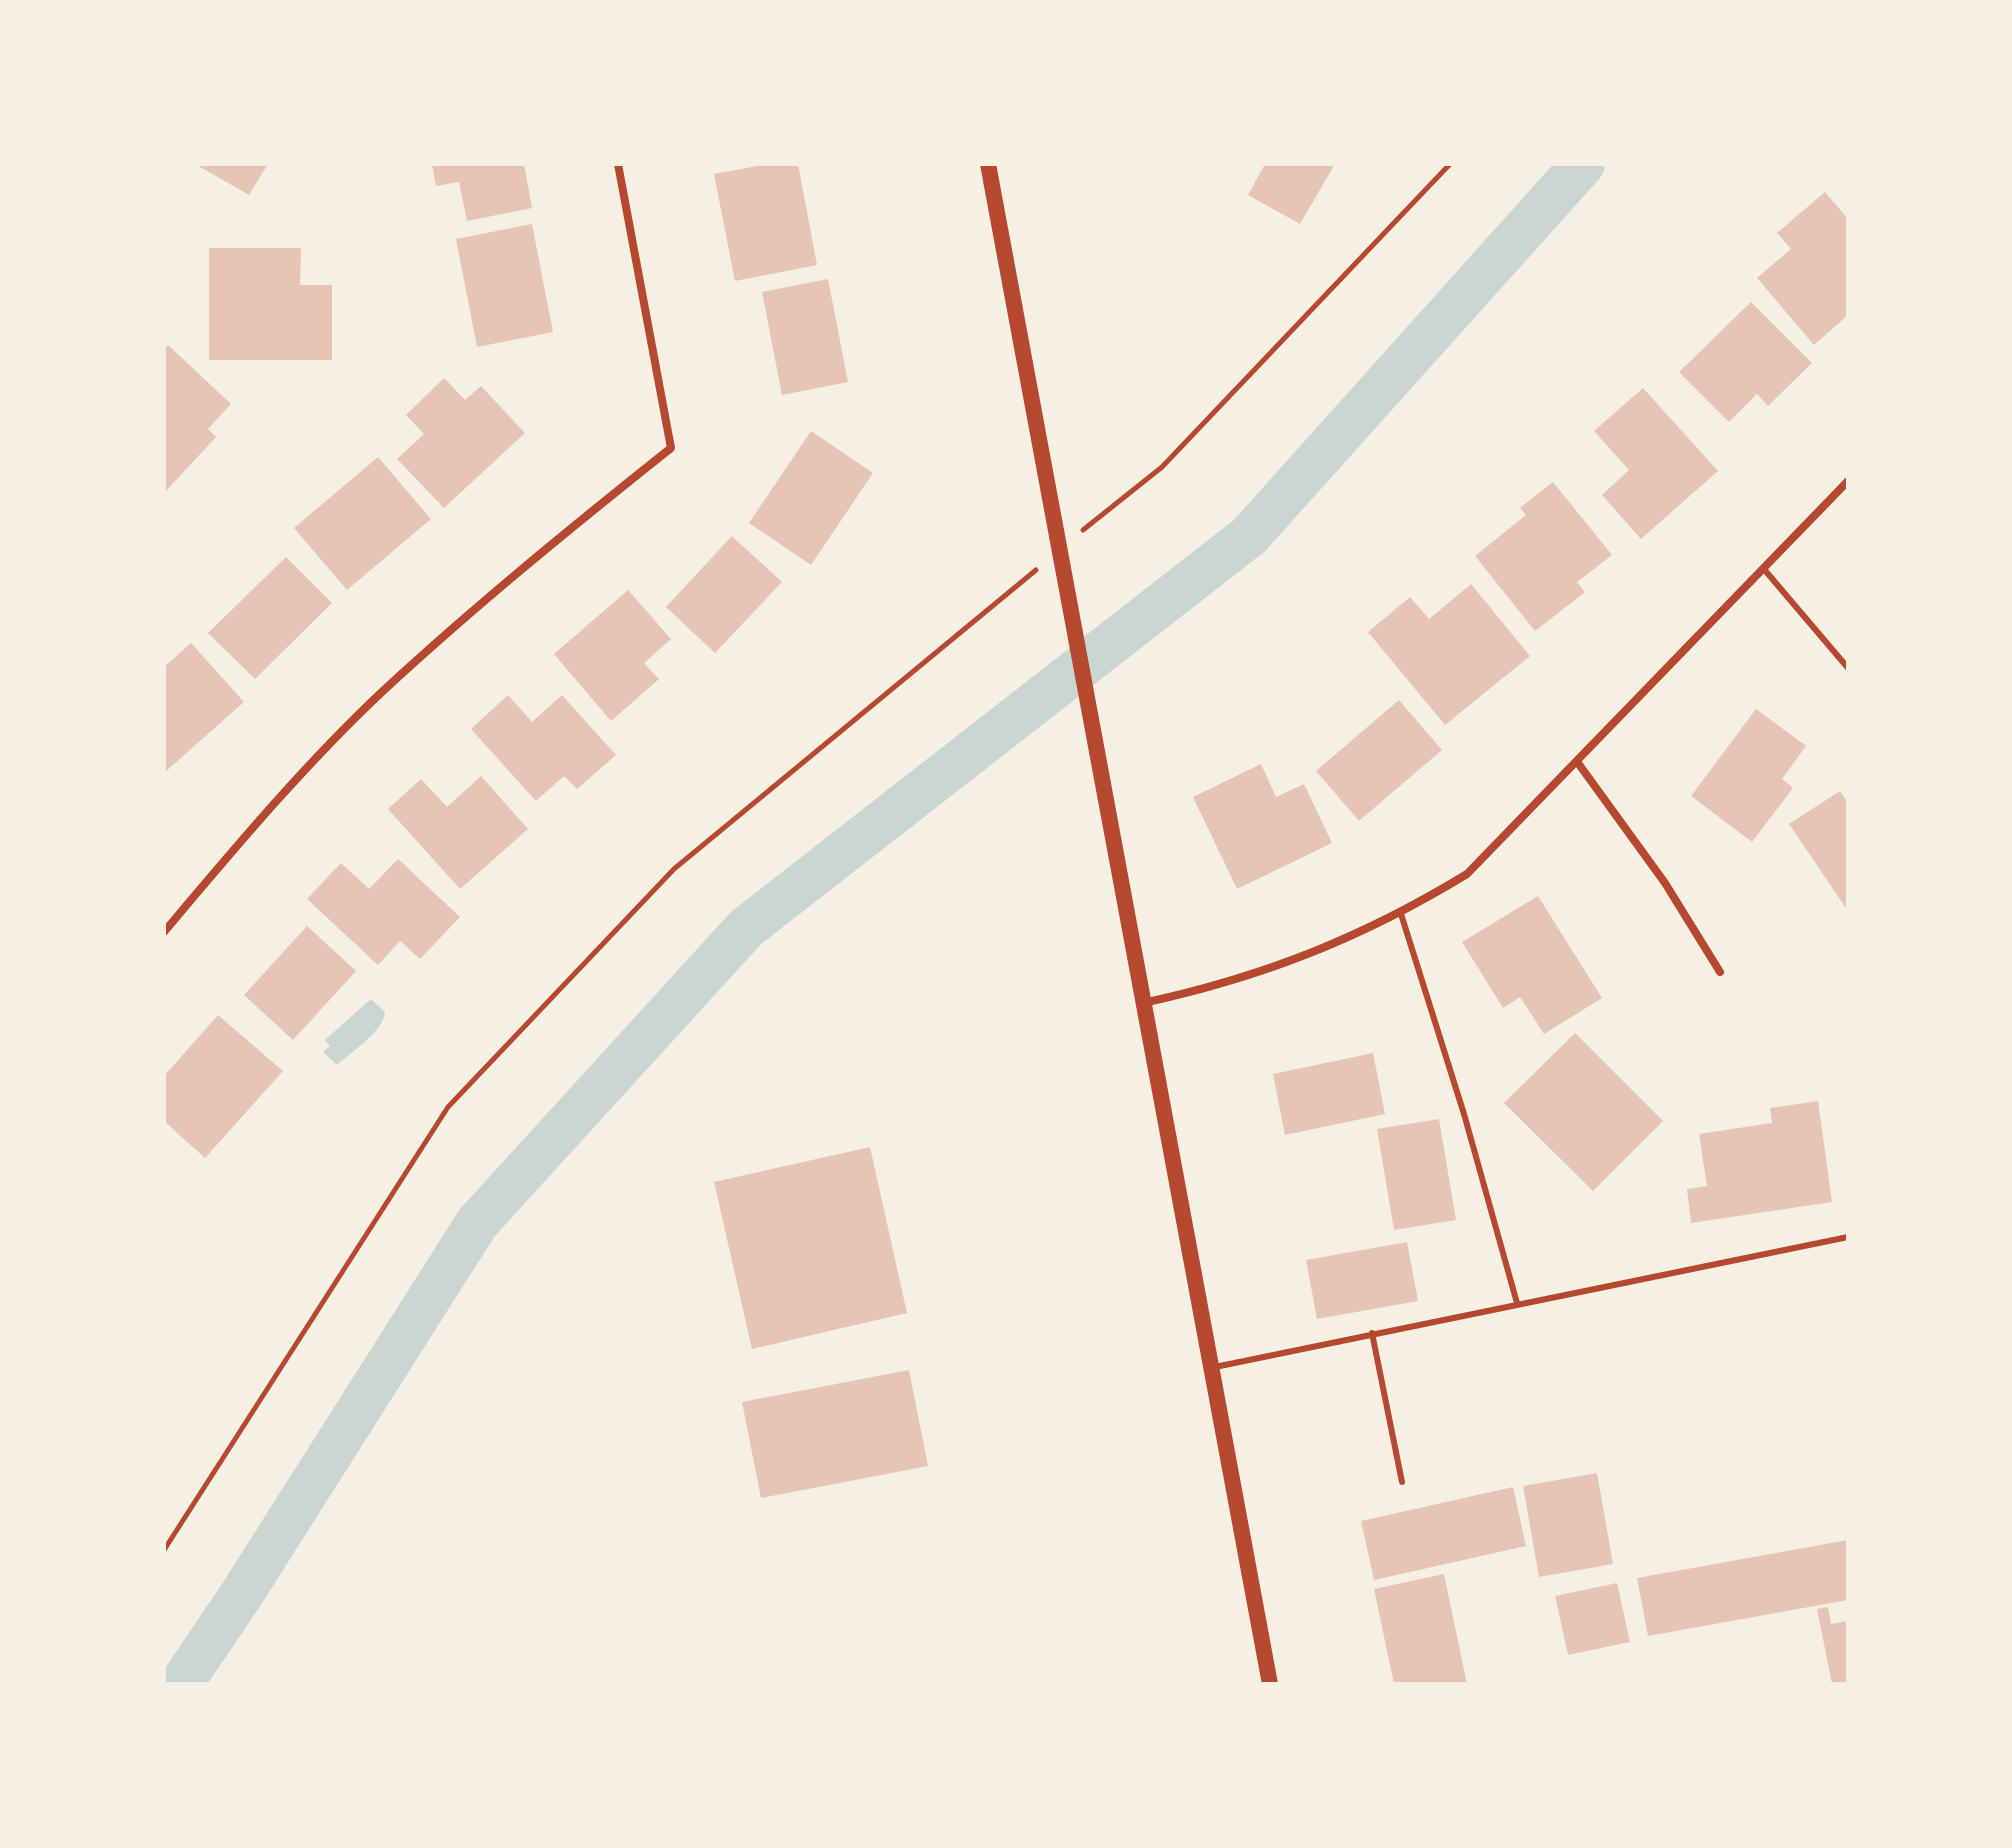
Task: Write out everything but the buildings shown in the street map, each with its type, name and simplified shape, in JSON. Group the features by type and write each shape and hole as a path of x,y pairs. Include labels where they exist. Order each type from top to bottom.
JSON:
{"main road":[{"path":"988,164 1270,1684"}],"street":[{"path":"164,932 252,828 383,691 561,535 671,448 618,164"},
{"path":"1143,1003 1259,974 1313,955 1401,914 1467,874 1578,763 1848,481"},
{"path":"1578,763 1665,883 1720,972"}],"lane":[{"path":"1763,568 1848,668"},
{"path":"1401,914 1464,1114 1517,1303"},
{"path":"1211,1368 1848,1237"},
{"path":"1372,1333 1402,1482"}],"path":[{"path":"164,1550 448,1107 674,869 1162,467 1450,164"}],"shaded area":[{"path":"371,999 385,1012 379,1027 337,1065 323,1052 330,1046 325,1040"}],"waterway":[{"path":"181,1684 243,1592 477,1223 746,928 1249,536 1583,164"}]}
